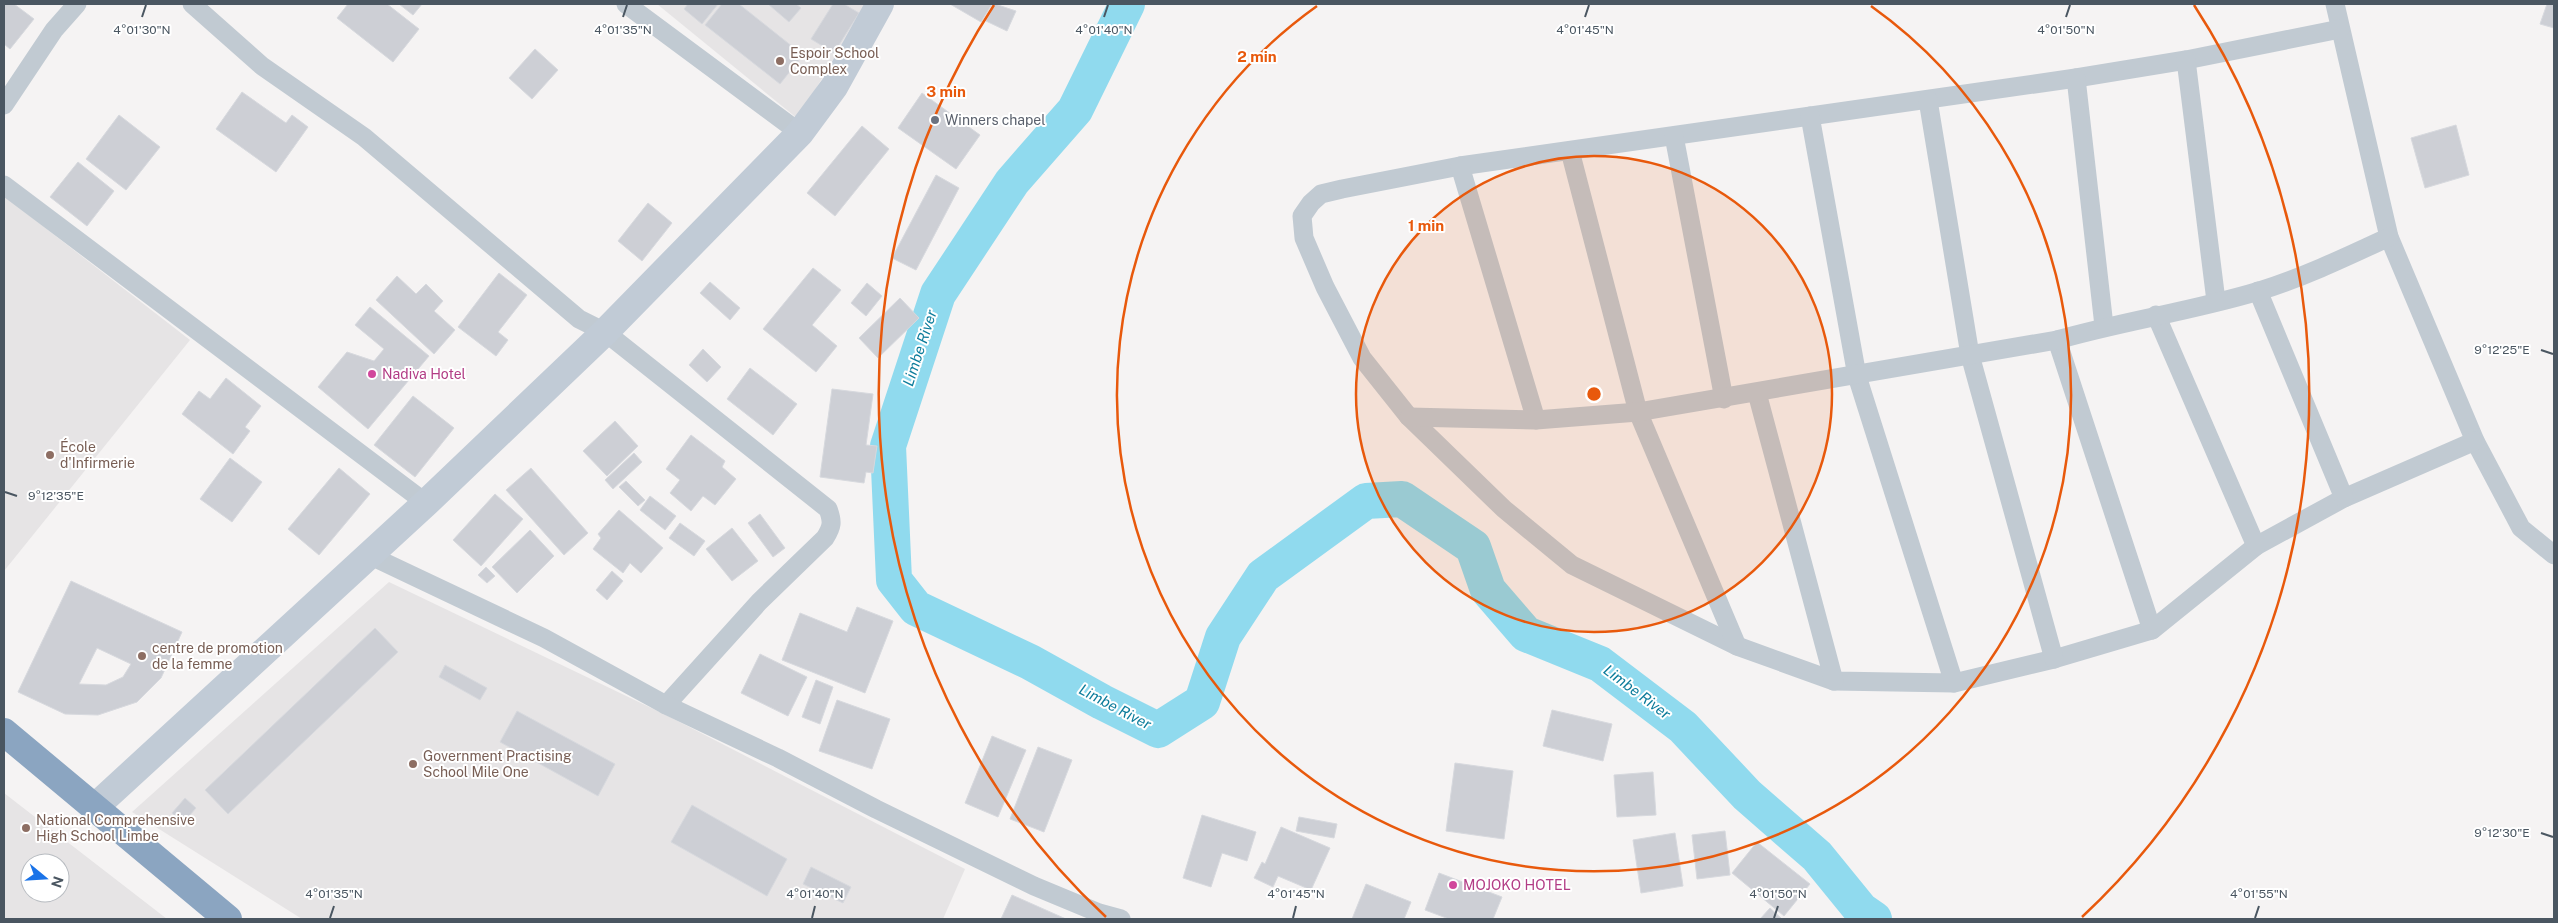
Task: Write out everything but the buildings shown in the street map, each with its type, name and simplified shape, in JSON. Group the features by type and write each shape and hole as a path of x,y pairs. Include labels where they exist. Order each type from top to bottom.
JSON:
{"highway":[{"path":"4,732 228,919"}],"street":[{"path":"4,105 54,30 77,4"},
{"path":"192,4 262,66 364,137 579,318 606,332 828,509 832,520 831,528 825,538 759,602 666,705"},
{"path":"626,4 800,133"},
{"path":"95,807 269,645 371,556 606,332 800,133 834,87 880,4"},
{"path":"2335,4 2389,237 2475,441 2521,528 2554,555"},
{"path":"2340,29 2186,60 2076,78 1460,166 1321,194 1311,203 1302,216 1304,238 1362,358 1408,417 1504,509 1572,565 1738,646 1834,681 1954,683 2054,659 2152,630 2256,546 2344,498 2475,441"},
{"path":"2186,60 2216,301"},
{"path":"2076,78 2104,326"},
{"path":"1928,100 1970,355 2054,659"},
{"path":"1810,116 1857,376 1954,683"},
{"path":"1674,136 1724,399"},
{"path":"1570,151 1638,412 1738,646"},
{"path":"1460,166 1536,420"},
{"path":"4,185 426,503"},
{"path":"1408,417 1536,420 1638,412 1724,399 2056,340 2104,326 2258,291 2318,271 2389,237"},
{"path":"2258,291 2344,498"},
{"path":"2156,315 2256,546"},
{"path":"2056,340 2152,630"},
{"path":"1757,393 1834,681"},
{"path":"371,556 544,638 666,705 778,758 876,809 1034,886 1097,916 1120,919"}],"shaded area":[{"name":"Espoir School Complex","path":"657,4 866,4 798,119"},
{"name":"École d'Infirmerie","path":"4,196 190,340 4,571"},
{"name":"Government Practising School Mile One","path":"389,582 668,716 965,869 943,919 302,919 132,812"},
{"name":"National Comprehensive High School Limbe","path":"4,793 167,919 4,919"}],"waterway":[{"name":"Limbe River","path":"1127,4 1075,110 1012,182 938,294 888,446 894,580 916,608 1030,662 1102,702 1158,730 1202,702 1223,637 1263,576 1366,501 1402,499 1473,547 1488,590 1526,634 1600,664 1683,727 1747,795 1817,856 1861,910 1874,919"}],"place":[{"name":"Espoir School Complex","path":"780,61"},
{"name":"Winners chapel","path":"935,120"},
{"name":"Nadiva Hotel","path":"372,374"},
{"name":"École d'Infirmerie","path":"50,455"},
{"name":"centre de promotion de la femme","path":"142,656"},
{"name":"Government Practising School Mile One","path":"413,764"},
{"name":"National Comprehensive High School Limbe","path":"26,828"},
{"name":"MOJOKO HOTEL","path":"1453,885"}]}
